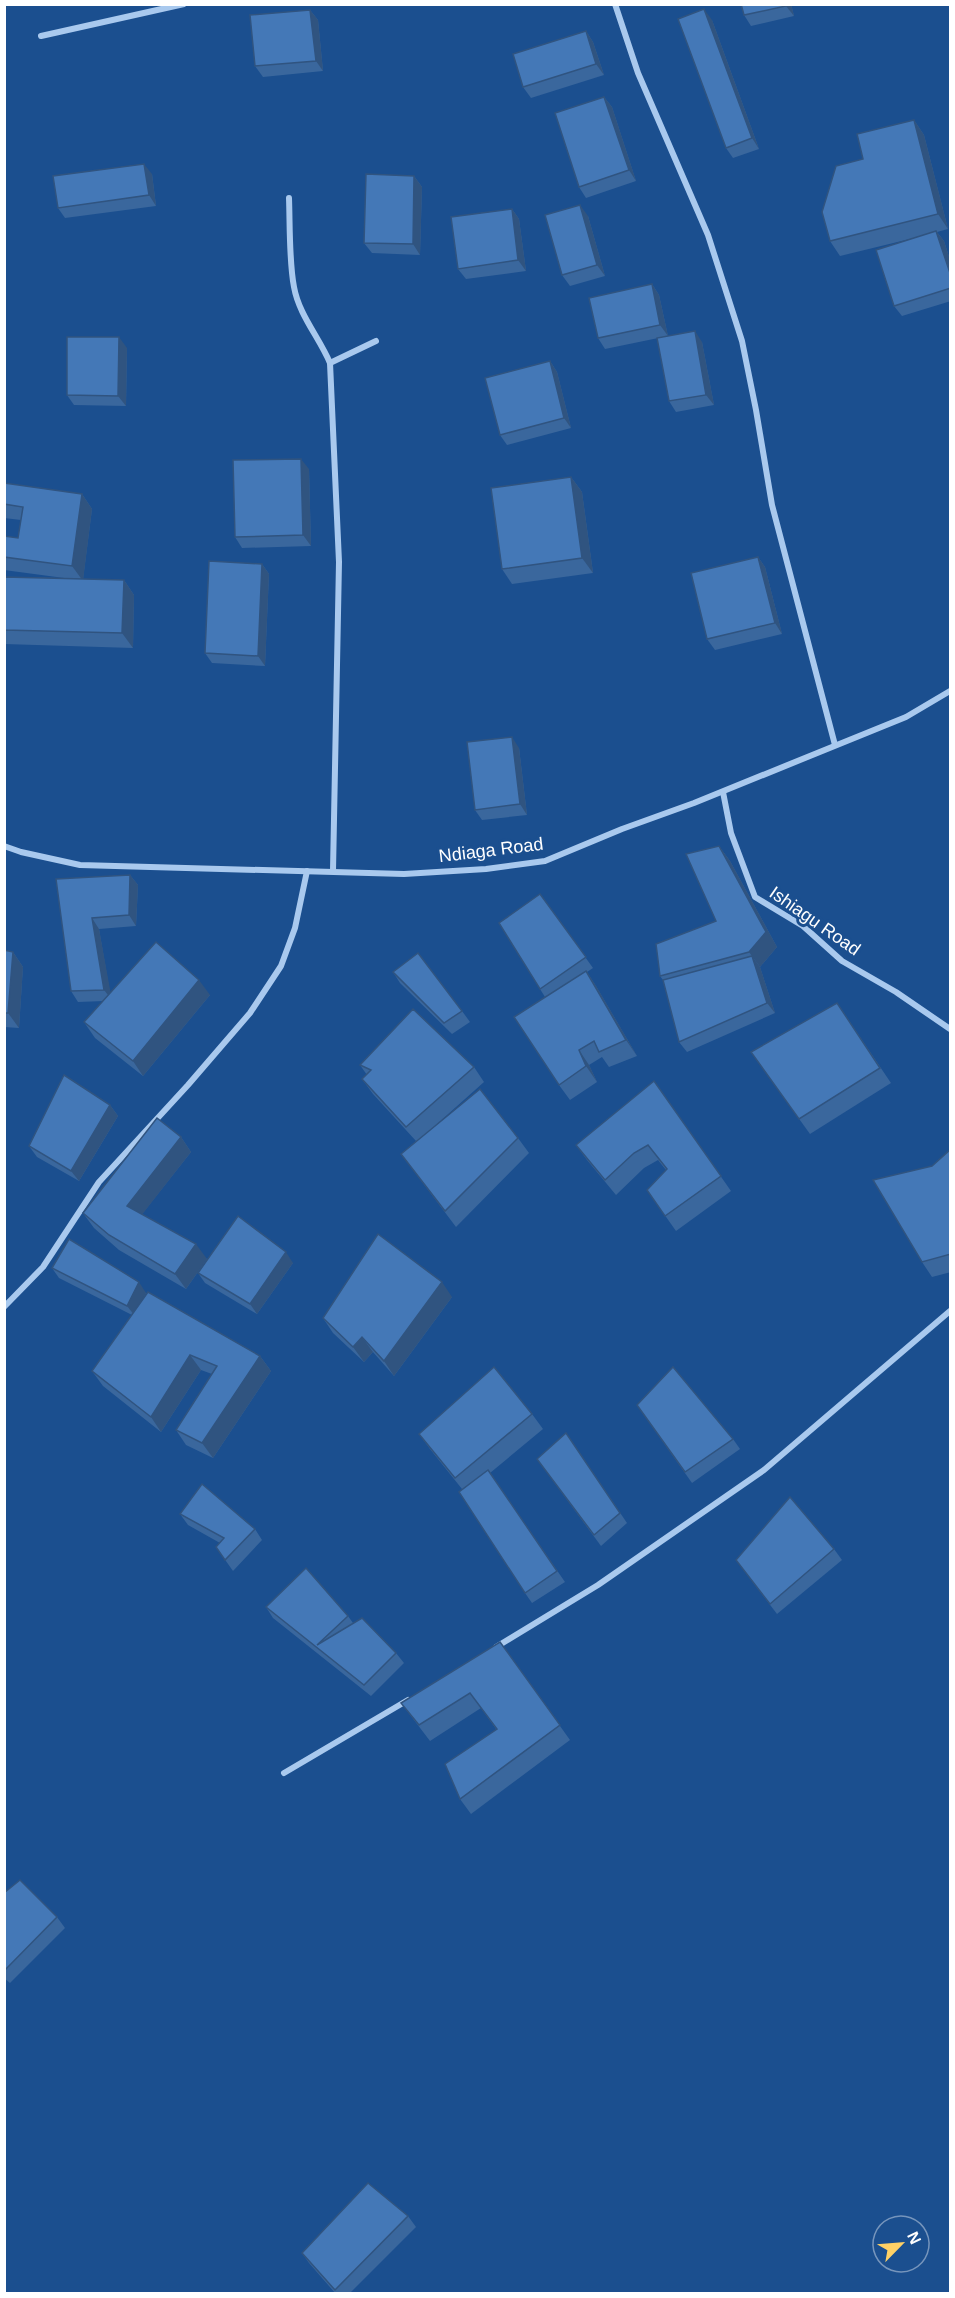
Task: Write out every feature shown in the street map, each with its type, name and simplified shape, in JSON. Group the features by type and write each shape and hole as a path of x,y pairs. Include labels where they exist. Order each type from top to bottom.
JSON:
{"street":[{"path":"41,36 184,4"},
{"path":"615,4 638,73 708,235 742,341 772,505 835,746"},
{"path":"289,198 294,287 303,315 330,363 339,562 333,871"},
{"path":"330,363 376,341"},
{"name":"Ndiaga Road","path":"4,846 80,865 404,874 486,869 545,861 723,792 906,717 951,691"},
{"name":"Ishiagu Road","path":"723,792 731,833 755,897 803,926 842,961 896,992 951,1029"},
{"path":"4,1307 43,1267 99,1182 188,1085 250,1012 281,966 295,928 307,871"},
{"path":"490,1650 598,1585 764,1470 951,1311"},
{"path":"284,1773 412,1697"}],"building":[{"path":"741,4 786,4 786,6 744,15"},
{"path":"704,9 752,138 726,148 678,19"},
{"path":"310,10 316,61 255,66 250,15"},
{"path":"586,31 596,64 523,87 513,54"},
{"path":"604,97 629,170 579,187 555,113"},
{"path":"914,120 938,214 830,241 822,212 836,166 863,159 857,134"},
{"path":"144,164 149,195 58,208 53,176"},
{"path":"366,174 414,176 413,244 364,243"},
{"path":"580,205 597,265 562,275 545,215"},
{"path":"512,209 518,260 458,269 451,217"},
{"path":"936,231 951,276 951,288 894,306 876,250"},
{"path":"652,284 660,325 598,338 589,298"},
{"path":"695,331 706,395 669,401 657,338"},
{"path":"67,337 119,337 118,396 67,395"},
{"path":"550,361 564,418 500,435 485,378"},
{"path":"301,459 303,535 235,537 233,460"},
{"path":"571,477 582,558 502,569 491,488"},
{"path":"4,483 82,494 72,566 4,557 4,536 18,538 23,507 4,504"},
{"path":"758,557 775,623 707,639 691,573"},
{"path":"209,561 262,564 258,656 205,653"},
{"path":"4,577 124,580 122,633 4,630"},
{"path":"512,737 520,804 475,810 467,742"},
{"path":"719,846 766,932 749,952 660,976 656,944 716,921 686,854"},
{"path":"130,875 129,915 92,918 104,990 71,991 56,879"},
{"path":"540,894 586,957 540,989 499,923"},
{"path":"156,942 199,980 133,1061 84,1022"},
{"path":"4,950 13,952 8,1013 4,1013"},
{"path":"418,953 462,1011 444,1023 393,972"},
{"path":"752,956 767,1003 679,1042 663,980"},
{"path":"586,971 626,1040 599,1052 594,1041 579,1050 586,1066 559,1085 514,1017"},
{"path":"837,1003 880,1068 799,1119 751,1052"},
{"path":"413,1009 474,1067 406,1127 362,1079 371,1070 360,1065"},
{"path":"64,1075 110,1105 71,1171 29,1146"},
{"path":"654,1081 721,1176 665,1216 647,1190 667,1169 648,1145 634,1153 605,1180 576,1145"},
{"path":"480,1089 518,1138 445,1211 401,1154"},
{"path":"157,1118 181,1137 127,1206 196,1244 175,1274 109,1235 83,1213"},
{"path":"951,1149 951,1254 922,1262 873,1180 932,1166"},
{"path":"238,1216 286,1252 250,1304 198,1273"},
{"path":"378,1234 442,1282 384,1361 362,1337 353,1347 323,1318"},
{"path":"69,1239 139,1282 127,1306 52,1268"},
{"path":"148,1292 260,1356 202,1443 176,1430 217,1366 190,1355 151,1417 92,1371"},
{"path":"494,1367 532,1414 455,1478 419,1434"},
{"path":"673,1367 733,1439 685,1472 637,1405"},
{"path":"566,1433 620,1513 594,1535 537,1459"},
{"path":"488,1470 557,1571 525,1593 459,1492"},
{"path":"202,1484 255,1529 225,1560 216,1547 224,1538 180,1514"},
{"path":"790,1497 834,1549 770,1604 736,1560"},
{"path":"306,1568 348,1616 317,1645 362,1618 396,1653 364,1685 266,1607"},
{"path":"500,1642 560,1725 460,1799 445,1764 497,1729 470,1693 419,1725 401,1703"},
{"path":"20,1880 57,1917 4,1971 4,1893"},
{"path":"368,2183 408,2216 335,2290 302,2253"}]}
